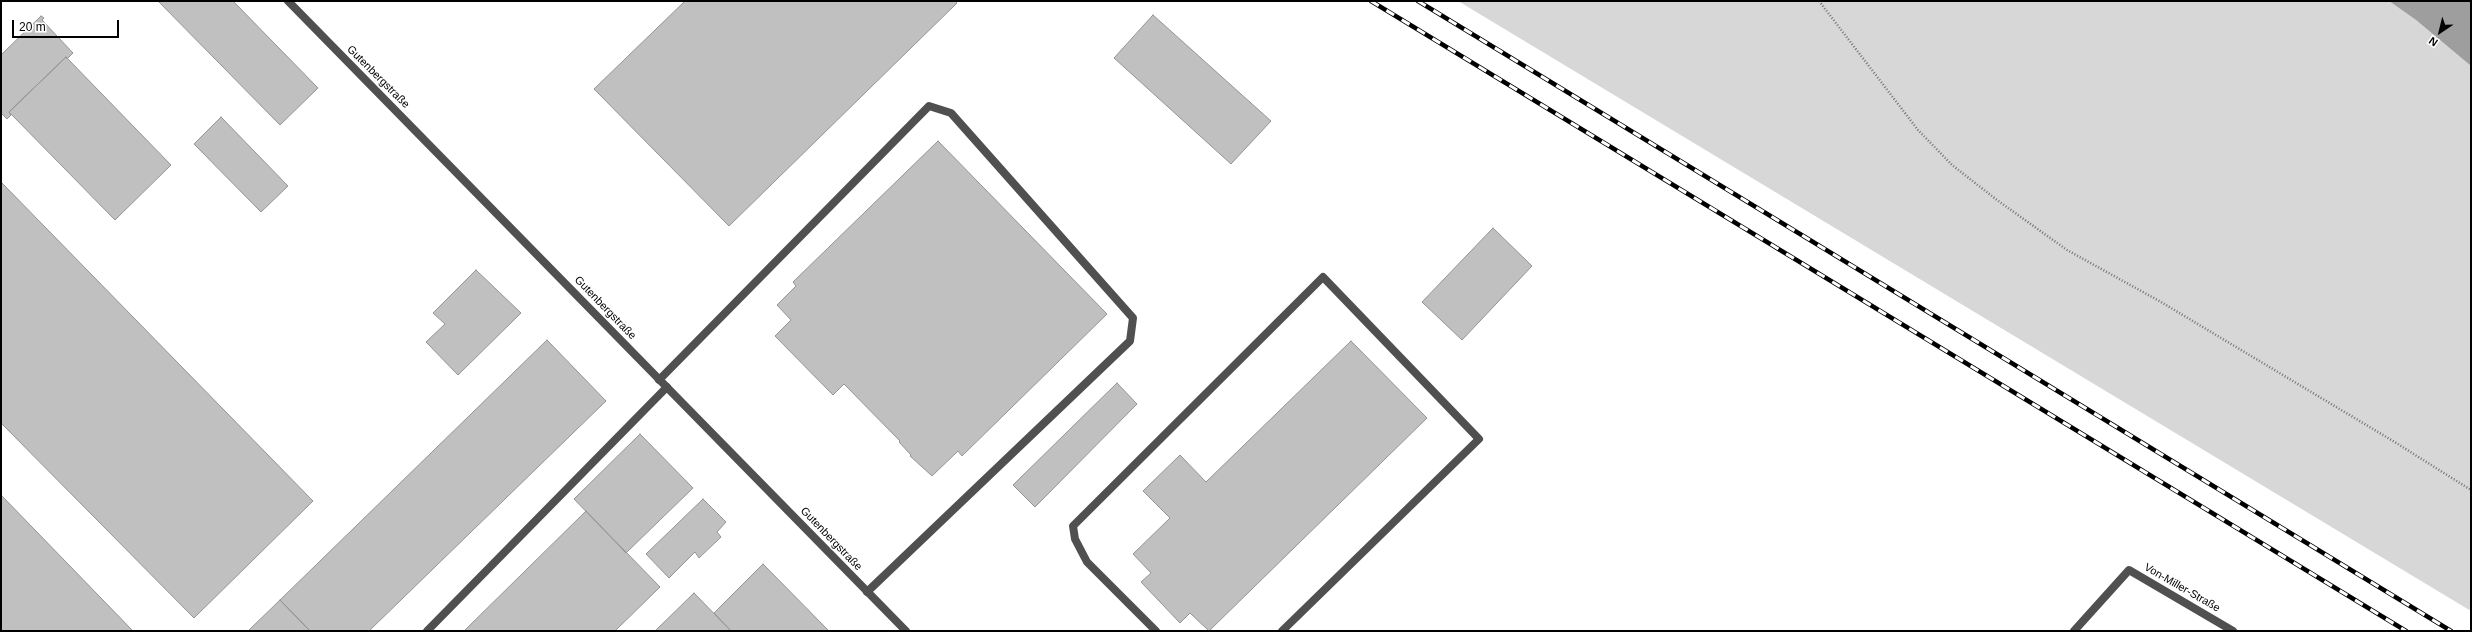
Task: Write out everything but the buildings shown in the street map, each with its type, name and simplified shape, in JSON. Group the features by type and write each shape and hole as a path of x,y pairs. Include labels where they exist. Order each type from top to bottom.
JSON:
{"street":[{"name":"Gutenbergstraße","path":"288,1 906,631"},
{"path":"659,380 929,106 951,113 1133,318 1130,341 867,592"},
{"path":"1156,631 1087,562 1075,539 1073,526 1323,277 1479,439 1282,631"},
{"path":"427,631 667,387"},
{"name":"Von-Miller-Straße","path":"2074,631 2129,570 2233,631"}],"path":[{"path":"1819,1 1918,130 1952,165 1997,200 2067,250 2161,302 2393,441 2471,490"}],"shaded area":[{"path":"1458,1 2389,1 2416,20 2471,66 2471,611"},
{"path":"2389,1 2471,1 2471,66 2416,20"}],"railway":[{"path":"1371,1 2406,631"},
{"path":"1418,1 2451,631"}]}
